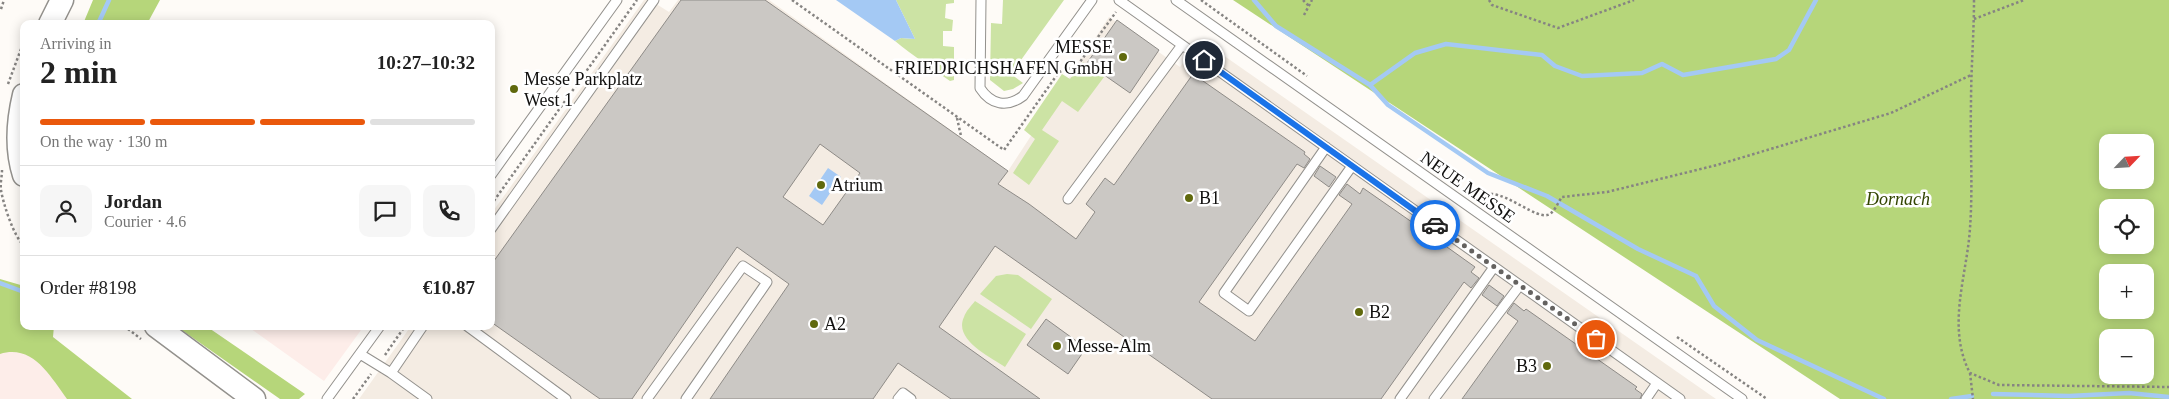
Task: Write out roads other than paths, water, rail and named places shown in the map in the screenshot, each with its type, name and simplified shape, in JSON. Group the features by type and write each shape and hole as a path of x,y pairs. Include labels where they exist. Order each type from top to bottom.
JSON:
{"street":[{"path":"52,20 62,0"},
{"path":"20,112 20,164"},
{"path":"161,330 243,396"}],"lane":[{"path":"495,169 617,0"},
{"path":"495,223 654,0"},
{"path":"981,0 980,88 986,97 1004,104 1014,103 1024,96 1092,0"},
{"path":"1119,0 1680,399"},
{"name":"NEUE MESSE","path":"1176,0 1742,399"},
{"path":"1068,198 1182,45"},
{"path":"1326,148 1224,293 1249,311 1352,166"},
{"path":"647,399 743,266 767,282 686,399"},
{"path":"1400,399 1494,267"},
{"path":"1434,399 1520,285"},
{"path":"327,399 377,330"},
{"path":"391,373 420,330"},
{"path":"472,330 566,399"},
{"path":"360,354 391,373 427,399"},
{"path":"1646,399 1657,383"},
{"path":"898,399 903,392 911,399"}],"water":[{"path":"836,0 896,0 915,39 901,38 895,41"},
{"path":"828,168 841,177 822,205 809,196"}],"waterway":[{"path":"100,20 109,0"},
{"path":"1254,0 1276,26 1370,85 1388,105 1488,173 1547,196 1638,249 1696,276 1714,306 1757,340 1884,399"},
{"path":"1370,85 1415,53 1446,44 1542,55 1555,66 1582,76 1642,73 1662,64 1683,75 1776,59 1789,50 1816,0"},
{"path":"0,283 20,290"},
{"path":"1993,394 2069,396 2129,393 2169,397"},
{"path":"1951,399 1972,396"}],"place":[{"name":"MESSE FRIEDRICHSHAFEN GmbH","path":"1123,57"},
{"name":"Messe Parkplatz West 1","path":"514,89"},
{"name":"Atrium","path":"821,185"},
{"name":"B1","path":"1189,198"},
{"name":"B2","path":"1359,312"},
{"name":"A2","path":"814,324"},
{"name":"Messe-Alm","path":"1057,346"},
{"name":"B3","path":"1547,366"}],"park label":[{"name":"Dornach","path":"1898,199"}]}
